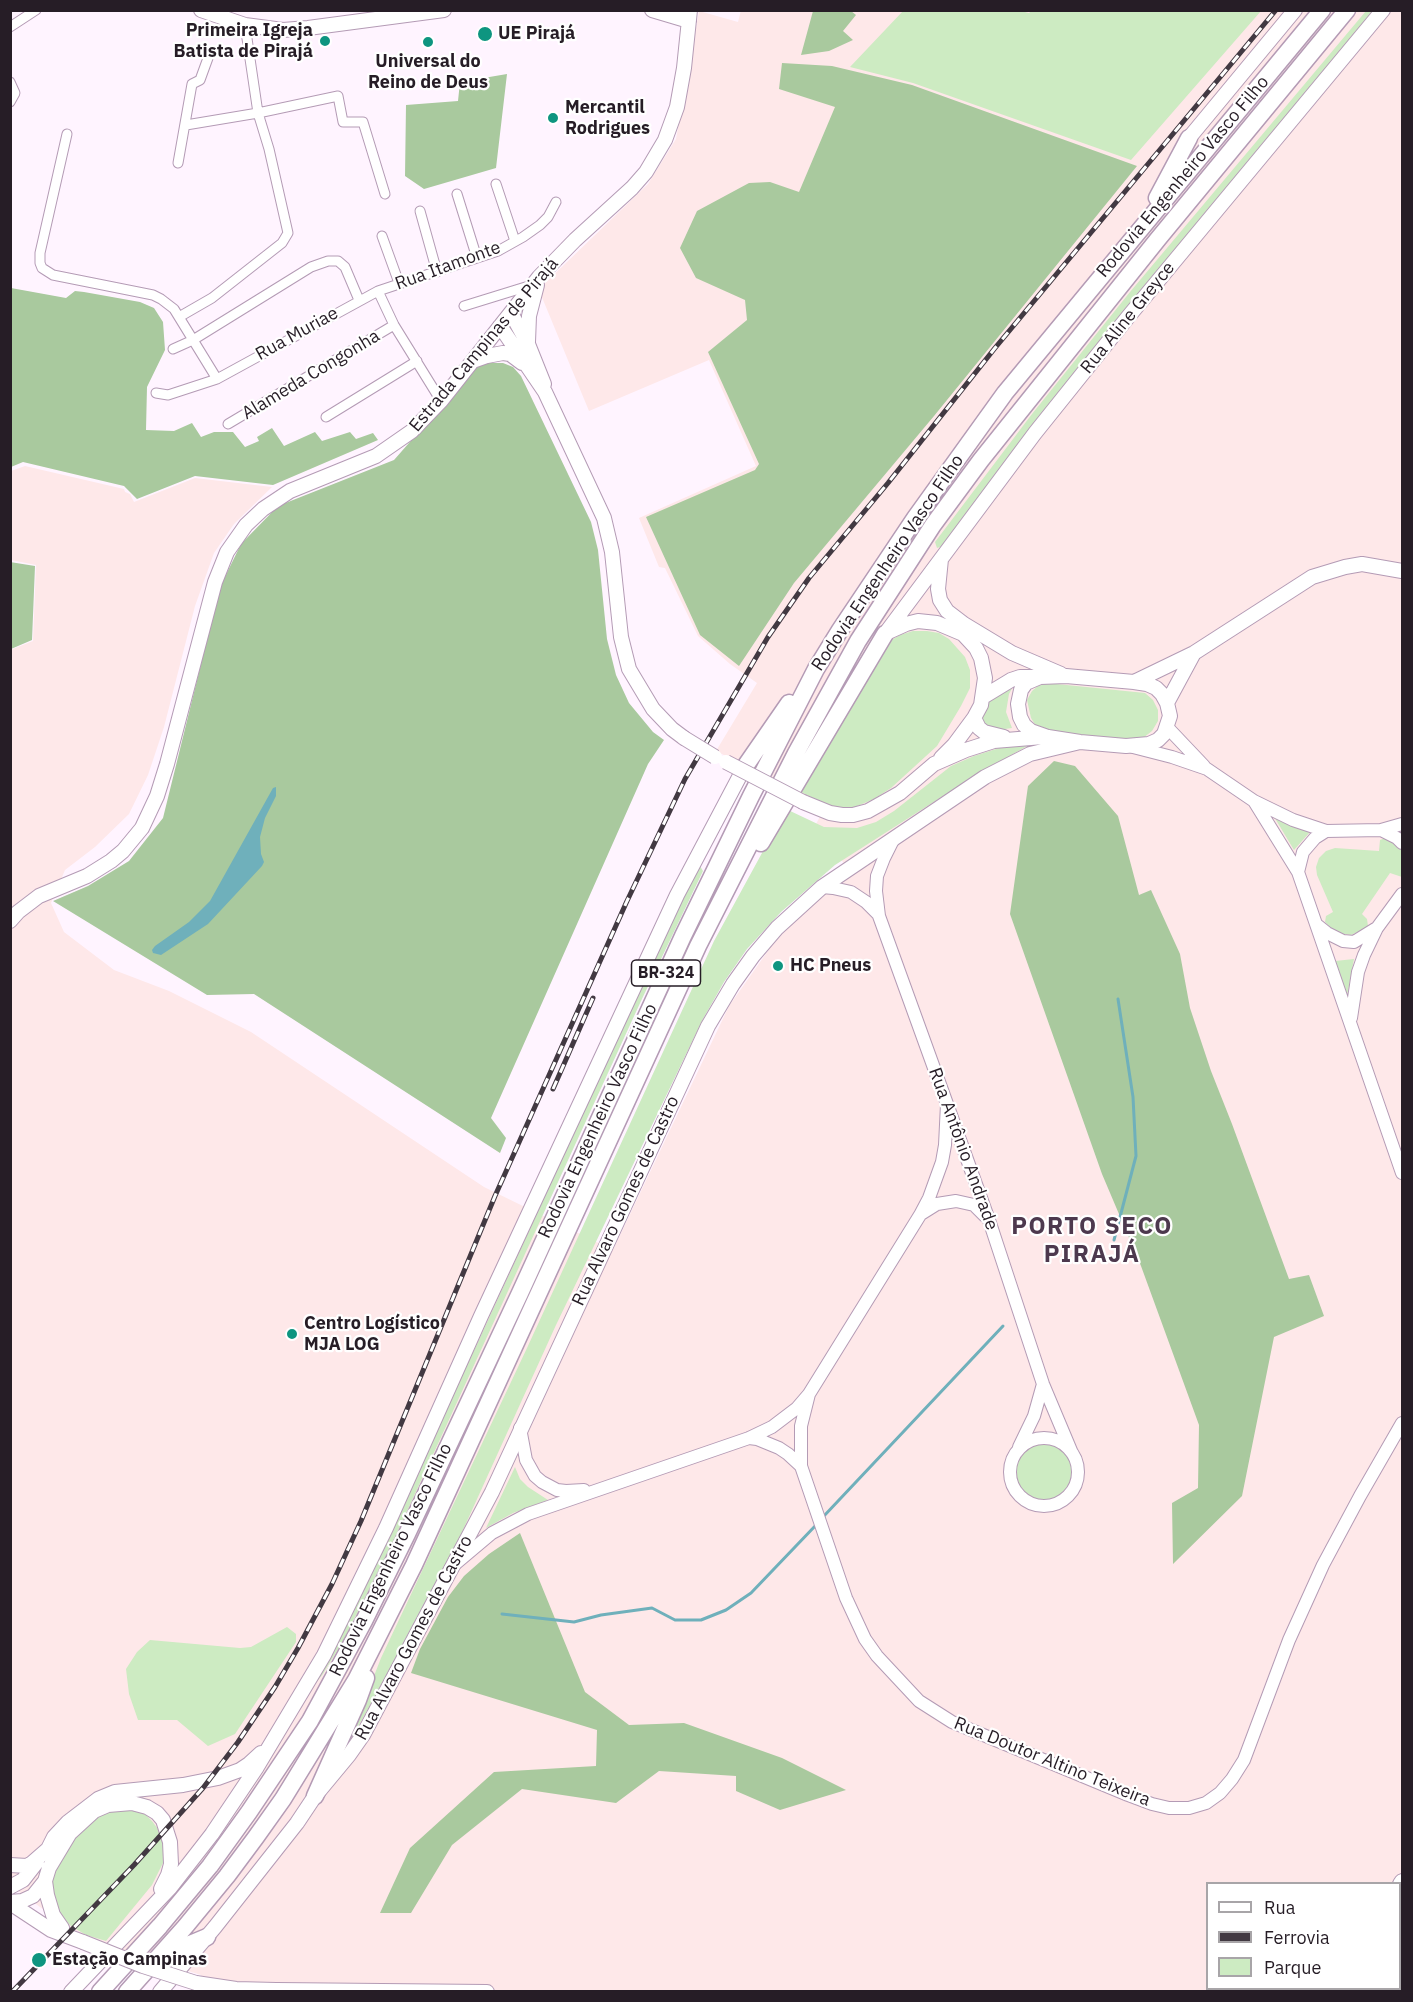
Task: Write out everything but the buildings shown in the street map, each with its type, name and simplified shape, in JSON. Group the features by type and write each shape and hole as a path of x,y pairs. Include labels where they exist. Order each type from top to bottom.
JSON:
{"highway":[{"name":"Rodovia Engenheiro Vasco Filho","path":"100,1992 160,1926 217,1857 310,1721 331,1683 407,1533 520,1293 688,925 816,669 840,630 915,518 1005,393 1323,10"},
{"name":"Rodovia Engenheiro Vasco Filho","path":"127,1992 227,1876 283,1799 356,1680 386,1624 698,946 796,753 852,652 933,525 981,460 1046,377 1347,10"},
{"path":"1135,236 1189,138"},
{"path":"698,946 724,908 885,634"},
{"path":"744,768 765,736 816,669"},
{"path":"315,1796 358,1700 386,1624"},
{"path":"158,1958 207,1937"}],"main road":[{"path":"201,10 245,25 283,30 444,10"},
{"path":"652,10 690,16"},
{"path":"1189,138 1294,10"},
{"name":"Rua Aline Greyce","path":"885,634 1035,433 1383,10"},
{"name":"Estrada Campinas de Pirajá","path":"10,921 39,896 87,876 111,861 123,851 142,828 157,796 167,764 215,582 227,552 241,531 263,509 290,491 363,462 388,449 412,431 441,401 536,281 575,240 632,188 657,156 677,107 690,16"},
{"path":"528,344 531,304 536,281"},
{"path":"511,313 528,344 543,380 545,392"},
{"path":"500,327 545,392 604,518 612,552 621,637 630,669 653,709 672,729 720,760 830,813 842,815 868,811 900,793 954,746 974,718 983,697 985,678 981,658 976,648 963,634 946,626 928,621 906,624 885,634"},
{"path":"470,363 503,353 510,354 529,371"},
{"path":"942,555 938,589 940,600 947,611 964,624 1012,652 1066,676"},
{"path":"1134,682 1194,653 1312,577 1362,564 1402,570"},
{"path":"1167,703 1194,653"},
{"path":"1040,676 1026,683 1021,690 1018,704 1024,725 1031,731 1048,737"},
{"path":"934,764 981,745 1012,738 1048,737 1126,746 1149,744 1164,734 1170,716 1167,703 1156,688 1134,682 1066,676 1020,677 983,697"},
{"path":"974,718 984,732 1012,738"},
{"name":"Rua Alvaro Gomes de Castro","path":"315,1796 363,1735 454,1565 492,1492 708,1026 753,956 777,928 822,887 985,777 1017,759 1045,749 1080,742"},
{"path":"71,1992 170,1888 212,1834 257,1767 324,1655 381,1538 481,1316 672,906 744,768"},
{"path":"10,1887 23,1880 68,1822 98,1799 116,1792 200,1782 232,1773 249,1764 260,1754 285,1720"},
{"path":"160,1992 207,1937 297,1823 315,1796"},
{"path":"14,1902 33,1896 45,1881 59,1849 83,1820 94,1811 108,1805 132,1803 147,1807 157,1813 163,1820 170,1842 171,1864 168,1875 150,1909"},
{"path":"10,1865 27,1866 41,1855"},
{"path":"45,1881 49,1906 62,1928"},
{"path":"10,1892 14,1902 51,1930 143,1966 196,1983 238,1990 487,1992"},
{"path":"14,1902 80,1940"}],"street":[{"path":"10,27 36,10"},
{"path":"179,317 212,298 282,243 288,233 258,113 245,25"},
{"path":"178,163 192,84 200,80 208,58"},
{"path":"10,82 15,93 10,102"},
{"path":"186,125 338,96 344,122 363,122 386,194"},
{"path":"67,134 40,253 42,268 53,275 153,295 161,299 174,309 217,379"},
{"path":"496,184 515,241"},
{"path":"457,194 477,258"},
{"name":"Rua Itamonte","path":"441,401 394,325 378,291 498,250 540,225 548,217 556,202"},
{"path":"420,211 437,272"},
{"path":"382,236 399,284"},
{"path":"173,349 193,340 311,267 328,261 339,261 345,267 359,300"},
{"path":"464,306 536,281"},
{"name":"Rua Muriae","path":"156,393 162,395 173,393 217,379 378,291"},
{"name":"Alameda Congonha","path":"228,424 394,325"},
{"path":"326,417 417,362"},
{"path":"1167,728 1207,769 1254,801 1293,820 1326,831 1381,830 1402,824"},
{"path":"1126,746 1172,757 1207,769"},
{"path":"1254,801 1298,872 1402,1173"},
{"path":"1381,830 1402,843"},
{"path":"1298,872 1303,852 1315,838 1326,831"},
{"name":"Rua Antônio Andrade","path":"894,838 877,876 879,916 988,1220 1043,1384 1072,1453"},
{"name":"Rua Antônio Andrade","path":"822,887 851,892 866,902 879,916"},
{"path":"1350,1022 1358,972 1377,928 1402,894"},
{"path":"1316,924 1343,941 1354,942 1377,928"},
{"path":"454,1565 477,1544 507,1524 528,1514 748,1438 781,1421 797,1408 809,1394 921,1215 937,1180 942,1162 947,1104"},
{"path":"921,1215 937,1204 956,1201 974,1205 988,1220"},
{"path":"1018,1450 1027,1442 1046,1438 1064,1444 1077,1463 1079,1475 1076,1486 1069,1496 1060,1503 1036,1506 1025,1501 1011,1483 1012,1460 1034,1416 1043,1384"},
{"name":"Rua Doutor Altino Teixeira","path":"809,1394 801,1426 801,1466 846,1599 865,1639 877,1656 919,1701 952,1722 1128,1795 1161,1806 1189,1808 1206,1803 1220,1793 1244,1760 1289,1640 1323,1564 1402,1423"},
{"path":"520,1428 530,1468 542,1482 566,1491 606,1487"},
{"path":"748,1438 757,1439 779,1448 801,1466"}],"shaded area":[{"name":"PORTO SECO PIRAJÁ","path":"741,10 1402,11 1402,1910 1401,1882 1206,1882 1206,1990 1383,1991 192,1991 201,1975 127,1952 69,1928 11,1886 10,650 33,641 36,565 11,560 11,471 25,466 124,489 134,502 195,478 272,487 234,524 214,553 195,606 164,727 148,775 129,814 95,847 65,870 51,903 64,932 114,970 169,991 251,1032 484,1187 613,1250 729,1006 770,948 801,913 852,873 829,845 816,824 825,807 716,751 757,683 730,664 698,636 665,568 659,567 639,518 756,466 709,360 589,411 541,295 541,287 648,184 676,139 699,11 738,22"}],"green space":[{"path":"1017,10 1029,13 1032,10 1261,11 1131,160 913,83 850,67 903,11"},
{"path":"813,11 851,11 856,15 843,31 853,40 829,51 801,55"},
{"path":"1366,11 1376,11 1079,366 943,546 937,548 935,542 1032,414 1130,292"},
{"path":"782,63 832,66 912,85 1137,166 934,416 794,583 739,666 700,635 646,517 755,470 759,464 708,352 747,320 745,300 696,278 680,248 697,211 749,183 770,182 799,192 835,107 779,89"},
{"path":"507,74 496,168 424,189 405,176 406,105 458,101 460,82"},
{"path":"11,288 66,298 75,291 84,292 140,302 154,308 163,322 165,350 147,387 146,430 174,431 192,423 201,437 214,432 233,432 245,447 259,441 257,437 272,428 284,446 315,432 322,441 350,432 356,439 373,433 378,440 273,485 195,476 137,499 124,486 23,462 11,467"},
{"path":"485,363 503,363 513,367 521,376 591,522 598,550 607,639 616,675 629,703 653,732 664,740 648,764 491,1118 506,1138 500,1153 254,994 207,995 53,901 88,886 129,861 163,818 220,587 241,544 278,506 394,460 475,368"},
{"path":"10,562 35,566 32,640 11,649"},
{"path":"913,631 939,633 949,639 965,657 970,670 970,688 937,746 891,788 855,807 830,807 797,790 888,642"},
{"path":"1015,683 1009,694 1006,712 1012,728 991,731 979,725 988,701"},
{"path":"1047,683 1145,693 1153,700 1158,710 1158,721 1152,731 1143,738 1131,740 1049,732 1036,726 1031,718 1027,700 1032,691"},
{"path":"1029,745 979,773 835,865 781,912 747,949 724,982 703,1019 556,1325 432,1594 345,1750 381,1658 527,1348 714,941 786,809 824,827 857,828 876,822 894,811 951,766 999,748"},
{"path":"1054,761 1075,766 1118,816 1139,895 1151,890 1180,954 1190,1008 1211,1071 1289,1279 1309,1275 1324,1316 1274,1337 1242,1496 1173,1564 1172,1503 1198,1488 1199,1425 1141,1266 1102,1174 1010,914 1028,786"},
{"path":"751,766 753,768 700,866 703,871 392,1544 343,1641 311,1689 478,1342 677,908"},
{"path":"1273,815 1310,832 1294,850"},
{"path":"1385,838 1391,840 1402,851 1402,877 1390,873 1362,914 1367,919 1368,926 1351,935 1336,933 1325,922 1326,916 1333,912 1317,875 1316,867 1319,858 1326,851 1335,848 1379,851 1380,840"},
{"path":"1354,959 1347,996 1335,961"},
{"path":"1044,1443 1055,1445 1068,1456 1073,1472 1071,1483 1060,1496 1044,1501 1033,1499 1020,1488 1015,1472 1017,1461 1028,1448"},
{"path":"515,1467 520,1479 528,1487 548,1500 513,1513 486,1528"},
{"path":"520,1533 585,1692 629,1725 684,1723 782,1758 846,1790 780,1810 736,1791 736,1776 659,1771 616,1803 522,1789 452,1845 411,1913 380,1913 410,1848 494,1772 596,1766 597,1730 411,1673 420,1649 448,1597 464,1576 489,1554"},
{"path":"287,1627 296,1634 296,1642 235,1734 208,1746 177,1720 138,1720 129,1694 126,1669 137,1652 150,1640 251,1647"},
{"path":"122,1809 139,1811 152,1821 158,1829 164,1847 163,1863 152,1885 106,1941 86,1935 71,1926 59,1915 49,1889 55,1866 64,1850 89,1822 104,1812"}],"water":[{"path":"276,787 276,796 265,818 260,837 264,862 262,866 208,924 161,955 153,953 155,946 189,922 210,901 273,788"}],"waterway":[{"path":"1114,1240 1136,1156 1133,1097 1118,999"},
{"path":"823,1517 1003,1326"},
{"path":"502,1614 574,1622 601,1615 652,1608 675,1620 701,1620 726,1610 751,1593 817,1524"}],"railway":[{"path":"12,1992 134,1865 203,1788 238,1742 298,1648 332,1584 361,1521 495,1196 627,901 685,779 768,637 809,578 995,348 1276,10"},
{"path":"553,1089 593,998"}],"place":[{"name":"UE Pirajá","path":"485,34"},
{"name":"Primeira Igreja Batista de Pirajá","path":"325,41"},
{"name":"Universal do Reino de Deus","path":"428,42"},
{"name":"Mercantil Rodrigues","path":"553,118"},
{"name":"HC Pneus","path":"778,966"},
{"name":"Centro Logístico MJA LOG","path":"292,1334"},
{"name":"Estação Campinas","path":"39,1960"}],"district":[{"name":"PORTO SECO PIRAJÁ","path":"1092,1241"}]}
